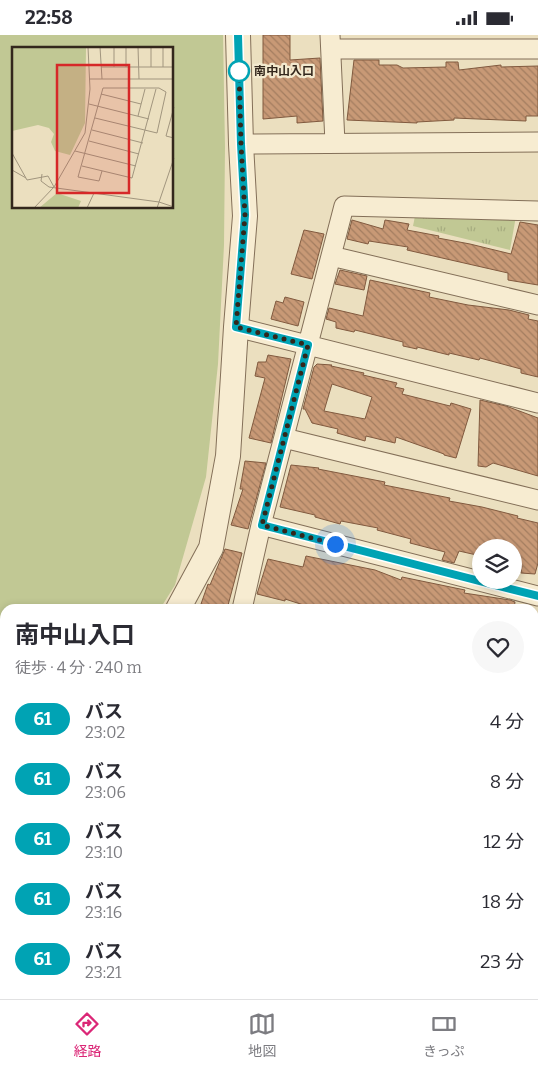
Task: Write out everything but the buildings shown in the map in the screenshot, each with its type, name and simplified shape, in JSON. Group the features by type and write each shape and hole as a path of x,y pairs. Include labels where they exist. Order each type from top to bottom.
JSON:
{"street":[{"path":"181,604 211,548 228,456 245,215 238,35"},
{"path":"335,143 331,42 518,42 538,49"},
{"path":"241,144 538,142"},
{"path":"243,604 344,206 538,211"},
{"path":"331,256 538,305"},
{"path":"236,327 538,403"},
{"path":"284,438 538,500"},
{"path":"262,525 538,596"}],"green space":[{"path":"0,35 223,35 224,245 218,364 206,477 175,585 163,604 0,604"},
{"path":"415,216 516,216 510,250 413,226"}],"bus line":[{"name":"61","path":"238,35 245,215 236,327 308,345 262,525 538,596"}],"place":[{"name":"南中山入口","path":"239,71"}],"route":[{"path":"239,71 245,215 236,327 308,345 262,525 335,544"}]}
